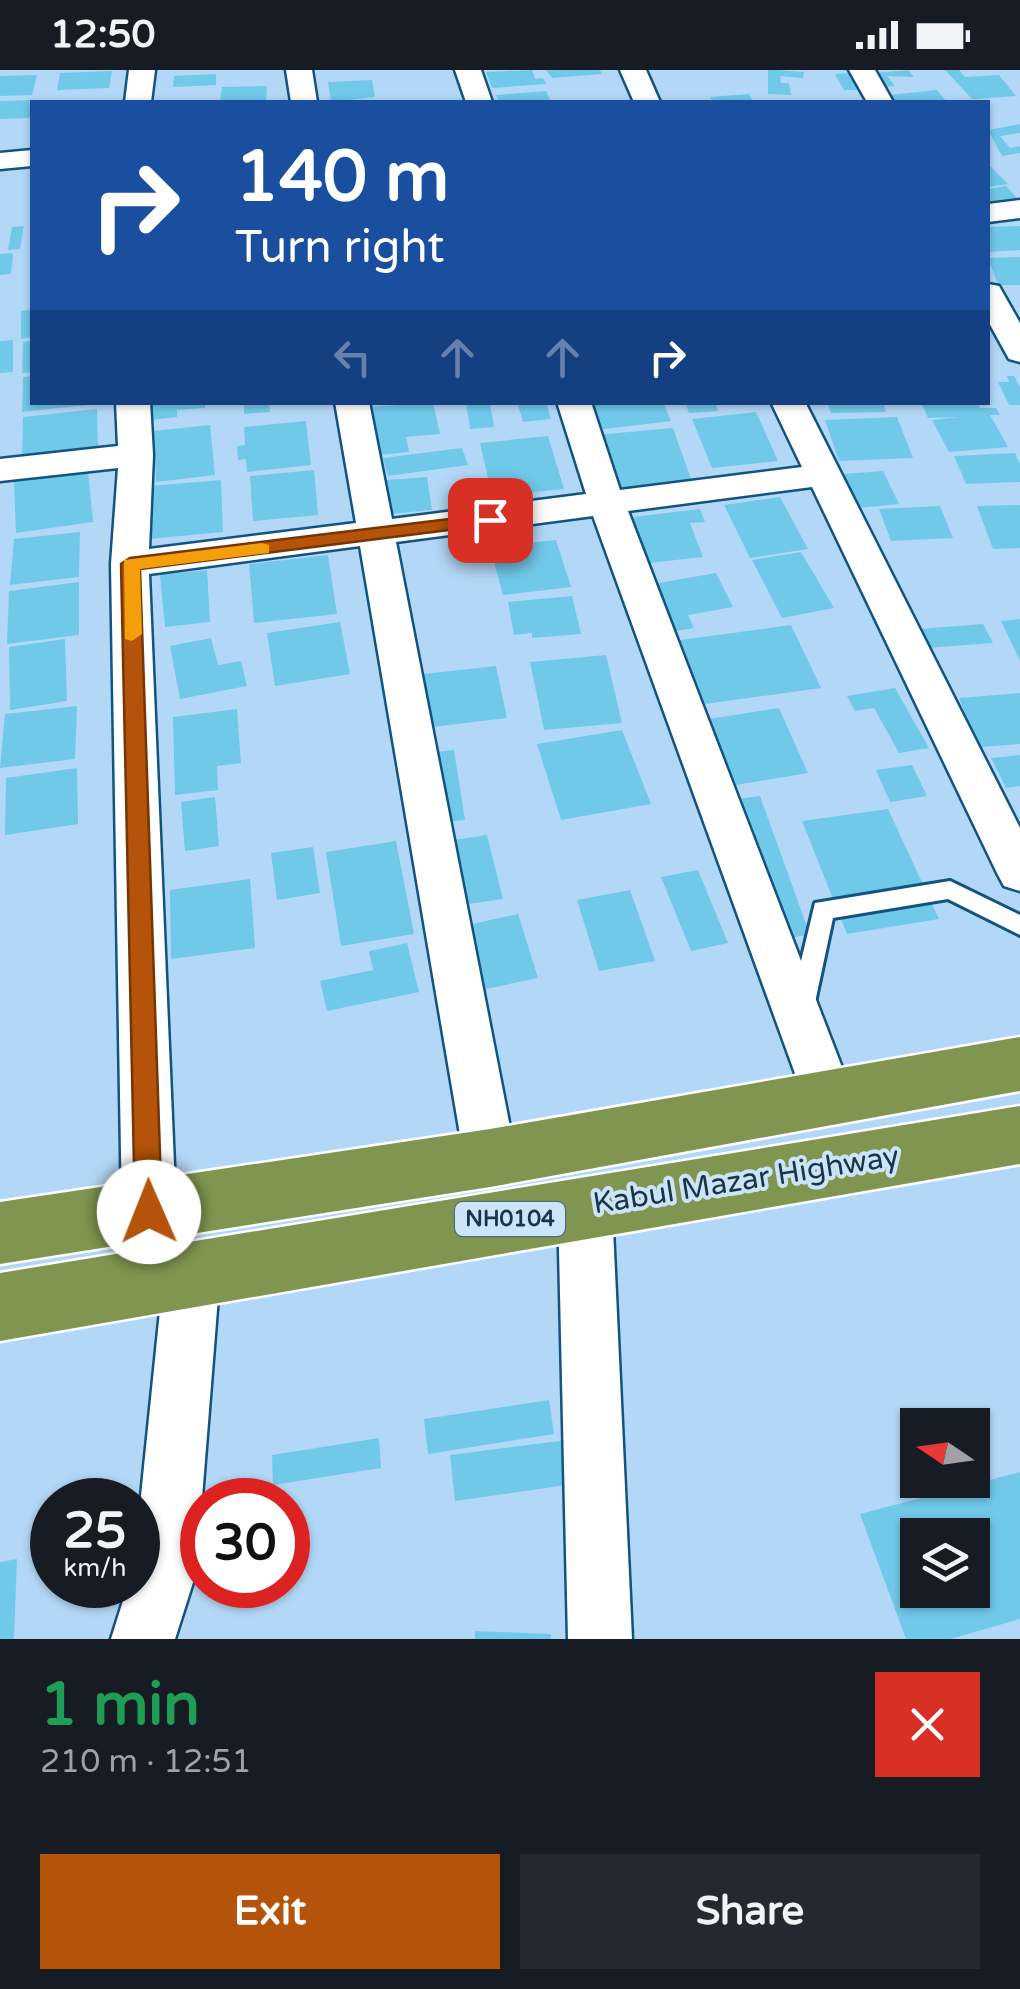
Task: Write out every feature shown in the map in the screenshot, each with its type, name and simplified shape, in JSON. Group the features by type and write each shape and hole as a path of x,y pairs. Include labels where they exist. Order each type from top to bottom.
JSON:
{"highway":[{"path":"0,1233 490,1158 1020,1064"},
{"name":"Kabul Mazar Highway","path":"0,1307 1020,1135"}],"street":[{"path":"138,100 142,70"},
{"path":"299,70 304,100"},
{"path":"468,70 478,100"},
{"path":"632,70 646,100"},
{"path":"862,70 879,100"},
{"path":"0,161 30,158"},
{"path":"990,213 1020,209"},
{"path":"990,297 1020,352"},
{"path":"134,405 136,455 130,564 149,1212"},
{"path":"352,405 373,536 490,1158"},
{"path":"575,405 606,504 827,1096"},
{"path":"789,405 1020,873"},
{"path":"0,470 136,455"},
{"path":"130,564 373,536 823,475"},
{"path":"585,1207 600,1639"},
{"path":"143,1639 164,1572 192,1272"}],"lane":[{"path":"799,1022 823,910 950,890 1020,926"}],"building":[{"path":"532,70 535,79 543,78 546,84 492,88 486,72"},
{"path":"546,70 600,70 602,74 552,78"},
{"path":"768,70 804,72 803,78 780,76 781,83 789,83 791,95 768,94"},
{"path":"908,70 914,77 887,76 895,86 883,87 873,73"},
{"path":"945,70 959,70 965,77 999,75 1016,96 972,99"},
{"path":"112,71 109,88 57,90 60,73"},
{"path":"849,73 858,90 844,90 835,74"},
{"path":"216,74 216,85 173,87 174,76"},
{"path":"37,75 32,95 0,96 0,76"},
{"path":"372,80 375,97 331,100 328,82"},
{"path":"267,86 266,100 220,100 222,87"},
{"path":"937,90 945,100 894,100 890,95"},
{"path":"546,91 550,100 498,100 496,95"},
{"path":"749,94 752,100 712,100 710,97"},
{"path":"30,100 30,118 0,119 0,101"},
{"path":"1020,124 1020,133 1000,136 1010,148 1020,146 1020,153 1002,156 990,130"},
{"path":"990,166 1008,184 990,187"},
{"path":"1006,186 1017,198 990,201 990,189"},
{"path":"24,226 20,249 8,250 12,227"},
{"path":"1020,226 1020,250 990,252 990,227"},
{"path":"13,253 11,274 0,275 0,254"},
{"path":"1020,257 1020,285 998,285 990,258"},
{"path":"30,310 30,337 21,339 21,311"},
{"path":"13,340 13,372 0,373 0,341"},
{"path":"30,341 30,372 22,373 23,342"},
{"path":"30,376 30,405 88,405 22,412 23,377"},
{"path":"1007,376 1014,376 1020,387 1020,405 1009,405 998,382 1009,382"},
{"path":"152,405 205,405 177,410 177,417 151,420"},
{"path":"244,405 269,405 270,412 244,414"},
{"path":"434,405 440,434 406,437 409,452 371,456 363,408"},
{"path":"466,405 490,405 494,427 470,429"},
{"path":"518,405 547,405 551,419 523,422"},
{"path":"586,405 664,405 671,421 596,430"},
{"path":"686,405 716,405 718,411 689,413"},
{"path":"828,405 884,405 886,412 831,413"},
{"path":"922,405 996,408 1000,415 990,415 1008,447 949,452 932,420 958,417 928,418"},
{"path":"97,409 98,448 22,457 23,417"},
{"path":"756,412 778,461 712,468 692,419"},
{"path":"897,417 913,458 839,461 825,420"},
{"path":"306,421 311,465 247,472 246,459 238,460 237,446 245,445 244,427"},
{"path":"210,425 215,475 156,482 154,431"},
{"path":"673,428 692,482 611,489 595,435"},
{"path":"548,436 564,489 492,496 480,443"},
{"path":"462,448 468,465 388,476 383,458"},
{"path":"1015,453 1020,464 1020,482 966,484 954,456"},
{"path":"314,470 318,515 253,521 250,476"},
{"path":"88,471 93,522 16,533 14,481"},
{"path":"883,471 899,504 858,508 843,474"},
{"path":"427,477 432,510 390,514 386,480"},
{"path":"221,480 223,532 149,539 149,486"},
{"path":"780,497 808,549 750,558 724,505"},
{"path":"1020,505 1020,548 993,549 977,506"},
{"path":"940,506 953,538 891,541 879,509"},
{"path":"700,509 705,522 690,523 703,557 649,563 633,517"},
{"path":"80,532 79,577 10,585 14,539"},
{"path":"556,540 571,587 503,595 490,547"},
{"path":"801,552 834,608 782,618 752,560"},
{"path":"328,555 337,614 254,623 249,564"},
{"path":"207,570 210,622 165,627 160,575"},
{"path":"716,573 733,607 688,615 694,628 669,632 647,585"},
{"path":"79,582 79,635 7,644 9,591"},
{"path":"572,596 581,634 532,638 532,633 514,635 508,602"},
{"path":"1020,619 1020,661 1001,621"},
{"path":"340,622 350,674 275,686 267,633"},
{"path":"983,624 993,643 927,648 918,629"},
{"path":"791,625 821,688 705,704 680,640"},
{"path":"211,638 218,665 241,661 247,686 180,699 170,646"},
{"path":"65,639 67,701 10,710 9,647"},
{"path":"606,655 622,723 544,730 530,662"},
{"path":"496,666 507,718 424,728 415,675"},
{"path":"895,688 929,748 899,753 874,708 855,711 847,696"},
{"path":"1020,693 1020,744 979,747 959,698"},
{"path":"77,706 75,759 0,768 5,714"},
{"path":"779,708 808,773 736,785 709,719"},
{"path":"237,709 241,763 217,766 218,790 175,795 173,717"},
{"path":"622,730 651,804 561,820 537,744"},
{"path":"454,750 465,820 436,823 426,753"},
{"path":"1020,755 1020,786 1006,788 991,758"},
{"path":"912,765 927,796 890,802 876,770"},
{"path":"77,768 78,824 5,835 6,778"},
{"path":"760,796 810,935 779,939 730,800"},
{"path":"215,797 219,846 185,851 181,802"},
{"path":"888,809 939,919 847,934 802,821"},
{"path":"487,835 503,899 462,905 448,841"},
{"path":"396,841 414,934 341,946 326,852"},
{"path":"313,847 320,893 277,900 271,853"},
{"path":"698,870 728,943 691,951 661,877"},
{"path":"250,879 255,948 171,959 170,890"},
{"path":"630,890 655,961 599,971 577,900"},
{"path":"518,914 538,978 486,989 467,925"},
{"path":"407,943 419,992 327,1011 320,981 373,970 369,951"},
{"path":"549,1400 554,1434 428,1454 424,1419"},
{"path":"379,1438 381,1468 310,1479 273,1478 272,1455"},
{"path":"567,1440 574,1484 455,1501 450,1455"},
{"path":"1020,1472 1020,1619 951,1639 906,1639 860,1514 921,1498 990,1498 990,1480"},
{"path":"17,1559 14,1639 0,1639 0,1562"},
{"path":"475,1631 551,1634 551,1639 475,1639"}],"slow traffic":[{"path":"132,634 130,564 262,549"}],"route":[{"path":"149,1212 130,564 490,520"}]}
